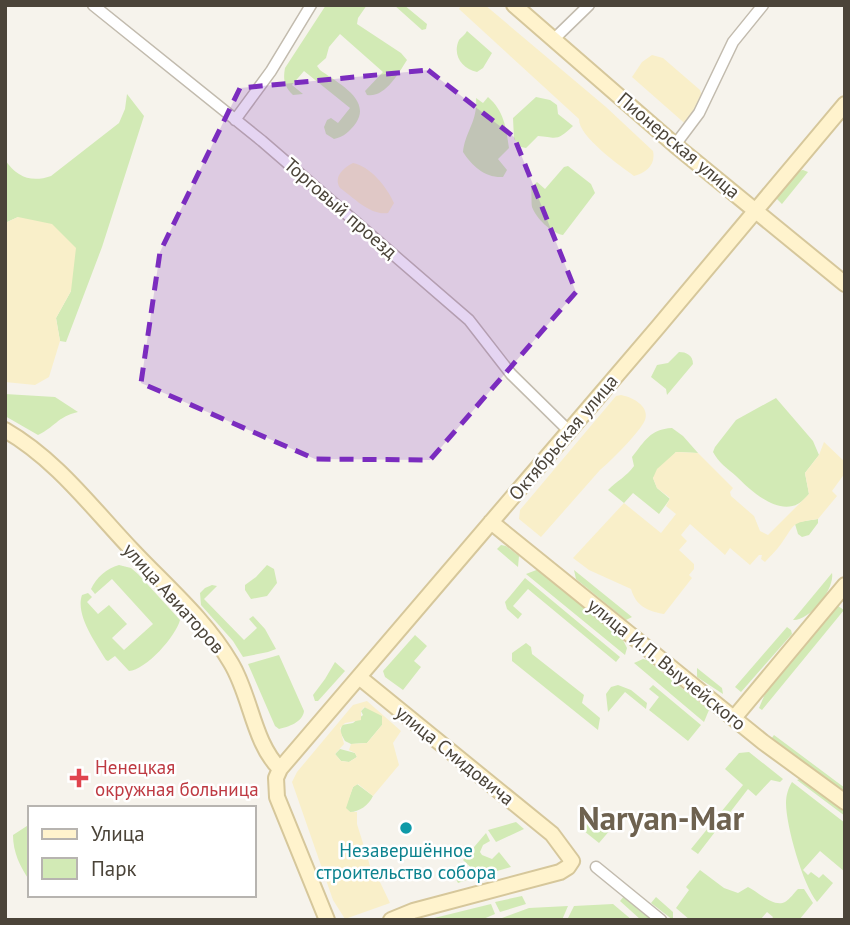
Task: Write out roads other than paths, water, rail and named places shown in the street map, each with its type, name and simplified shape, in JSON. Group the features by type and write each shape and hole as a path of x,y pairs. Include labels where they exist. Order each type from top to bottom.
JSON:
{"main road":[{"name":"Пионерская улица","path":"514,5 675,145 845,284"},
{"name":"Октябрьская улица","path":"280,769 845,104"},
{"name":"улица Авиаторов","path":"5,430 50,462 201,622 231,663 242,684 268,754 280,769"},
{"name":"улица И.П. Выучейского","path":"491,522 734,718 845,802"},
{"path":"734,718 845,585"},
{"name":"улица Смидовича","path":"359,677 552,834 572,861 559,872 413,911 391,920"},
{"path":"280,769 275,778 277,797 327,920"}],"street":[{"name":"Торговый проезд","path":"93,5 349,214 469,320 511,374 569,431"},
{"path":"235,120 261,87 311,5"},
{"path":"554,39 589,5"},
{"path":"675,145 699,113 733,42 763,5"},
{"path":"596,867 661,920"}],"place":[{"name":"Ненецкая окружная больница","path":"79,778"},
{"name":"Незавершённое строительство собора","path":"406,828"}],"district":[{"name":"Naryan-Mar","path":"661,817"}]}
